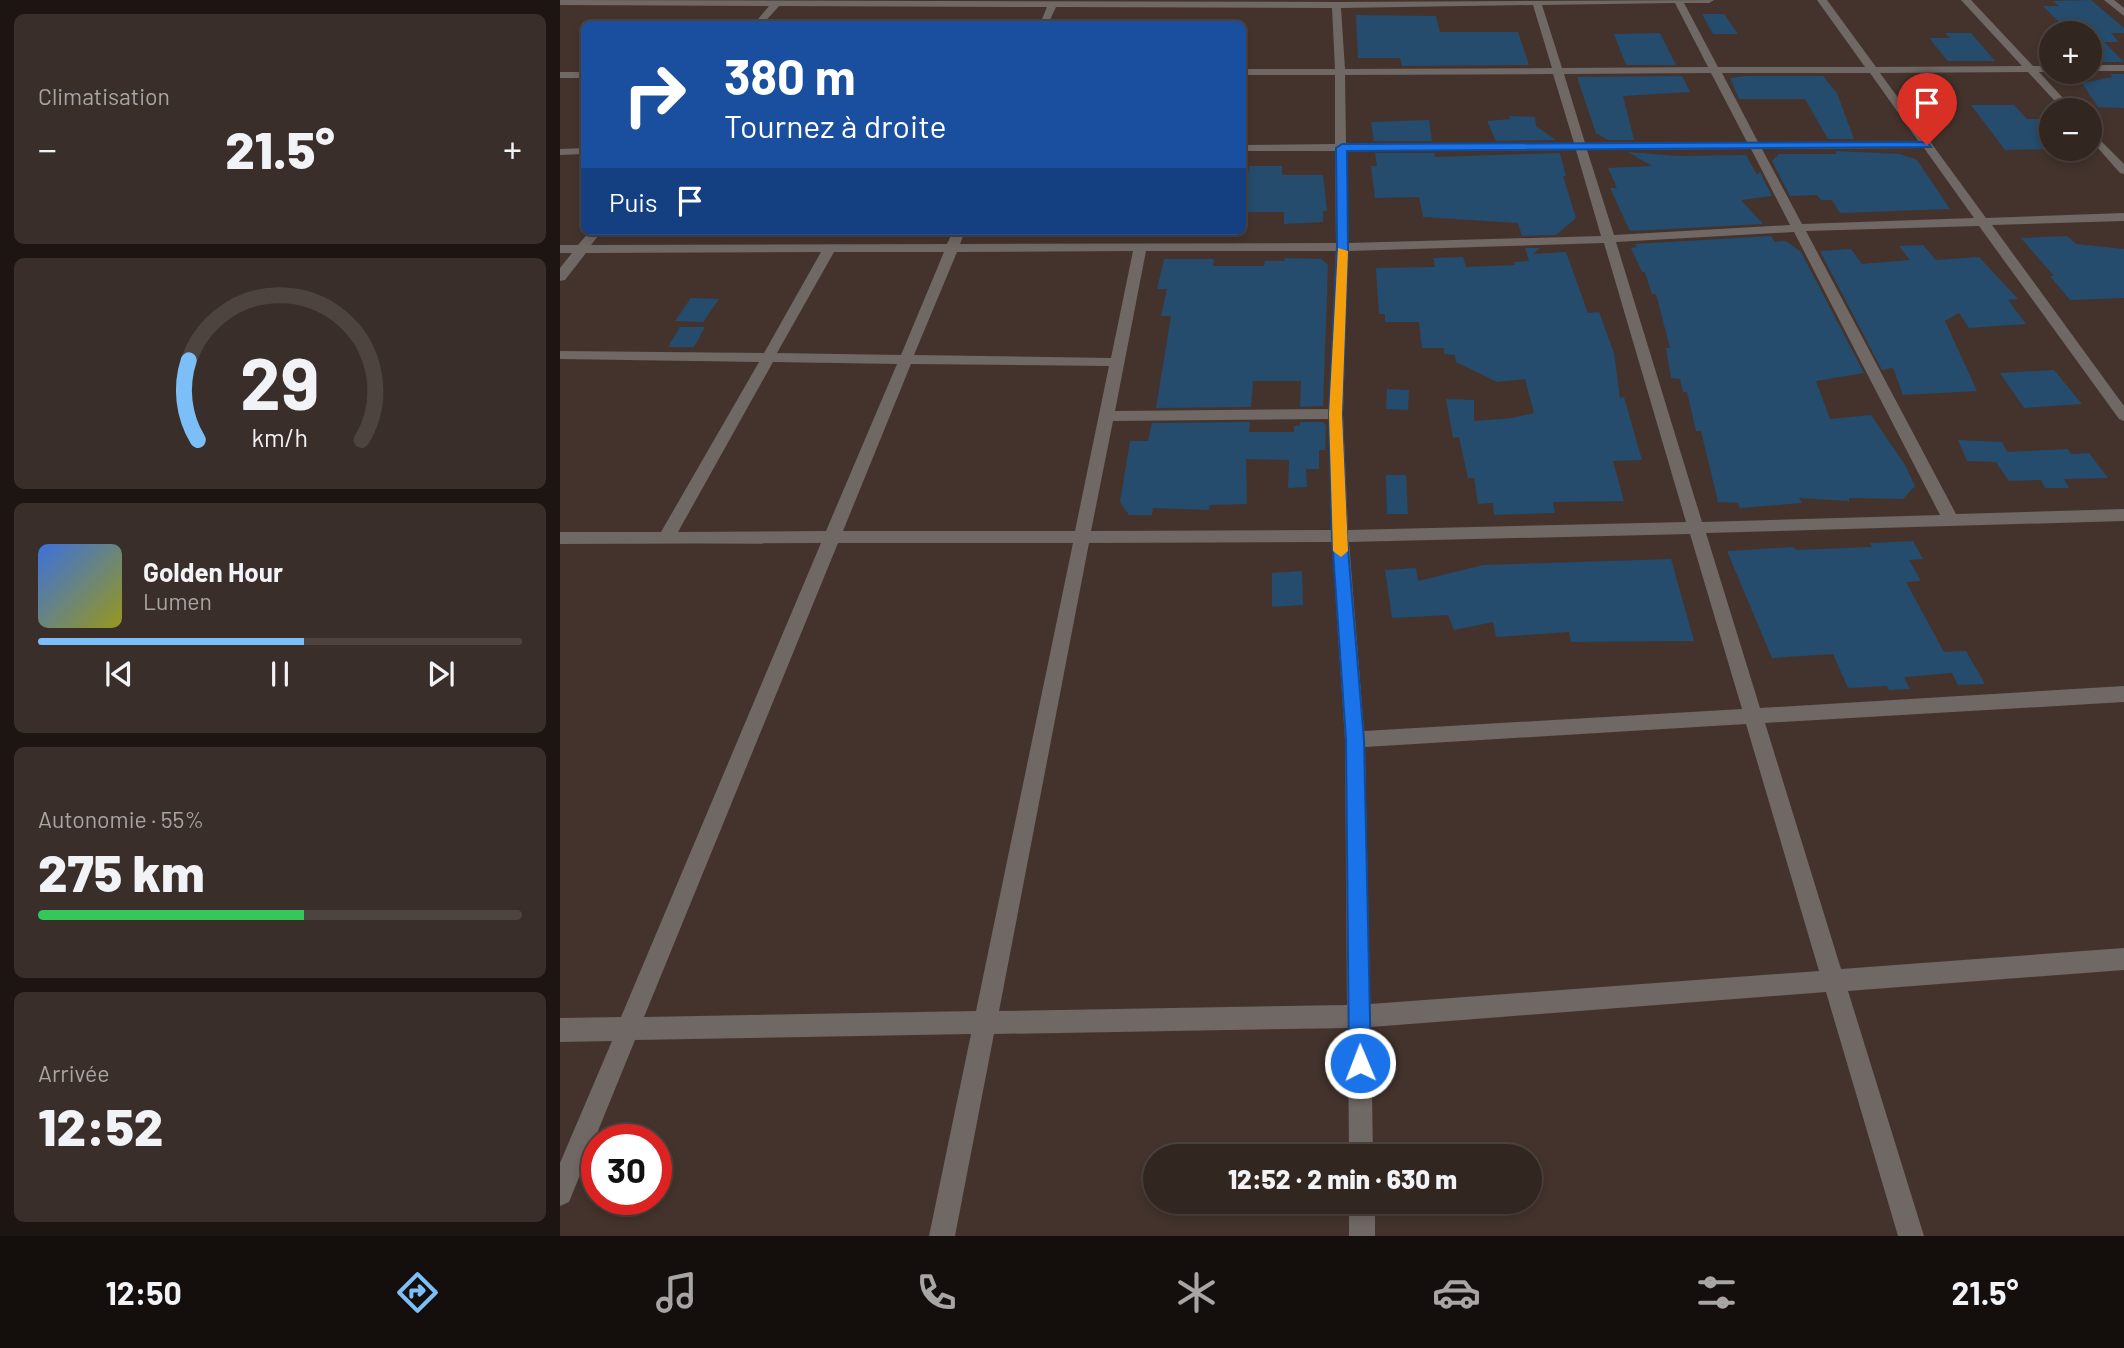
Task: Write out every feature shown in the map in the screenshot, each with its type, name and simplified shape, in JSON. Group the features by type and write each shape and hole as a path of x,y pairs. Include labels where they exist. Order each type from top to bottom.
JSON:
{"street":[{"path":"560,2 1247,2 1336,5 1364,2 1709,0"},
{"path":"1822,0 2124,416"},
{"path":"1966,0 2058,98"},
{"path":"2109,0 2124,13"},
{"path":"1678,1 1950,519"},
{"path":"761,21 776,3"},
{"path":"1537,3 1912,1236"},
{"path":"1045,21 1053,4"},
{"path":"1336,5 1342,148 1342,247 1336,414 1340,537 1355,740 1361,1144"},
{"path":"2102,68 2124,68"},
{"path":"1246,72 2039,69"},
{"path":"560,75 581,75"},
{"path":"1246,148 1927,145"},
{"path":"2102,147 2124,171"},
{"path":"560,152 581,151"},
{"path":"560,249 830,248 955,240 1140,248 1342,247 1609,239 1982,220 2124,218"},
{"path":"560,277 593,235"},
{"path":"560,1193 955,240"},
{"path":"666,538 830,248"},
{"path":"942,1236 1140,248"},
{"path":"560,355 1117,362"},
{"path":"1106,416 1336,414"},
{"path":"560,538 1340,537 2124,515"},
{"path":"1355,740 2124,694"},
{"path":"560,1030 1360,1016 2124,959"},
{"path":"1362,1214 1362,1236"}],"building":[{"path":"2091,0 2124,28 2124,33 2111,33 2119,42 2104,42 2124,62 2102,62 2102,21 2058,21 2043,6 2059,6 2053,1"},
{"path":"1702,14 1724,14 1738,34 1713,34"},
{"path":"1356,15 1436,16 1440,32 1518,32 1529,65 1402,66 1400,58 1358,58"},
{"path":"1660,33 1676,65 1626,65 1614,34"},
{"path":"1945,33 1971,33 1995,61 1948,61 1929,38 1950,38"},
{"path":"2110,74 2124,74 2124,108 2102,107 2102,98 2092,98 2083,84 2102,84 2102,79 2113,77"},
{"path":"1682,76 1690,92 1623,96 1634,140 1608,140 1596,133 1577,77"},
{"path":"1823,76 1837,93 1854,139 1828,139 1805,99 1739,99 1730,78"},
{"path":"1971,105 2014,105 2027,119 2039,119 2039,149 2005,150"},
{"path":"1509,116 1535,117 1536,126 1556,140 1496,141 1487,121 1510,119"},
{"path":"1429,120 1432,141 1374,141 1371,122"},
{"path":"1835,151 1900,154 1917,160 1950,209 1840,213 1832,200 1821,200 1817,195 1790,196 1772,161 1779,154 1837,154"},
{"path":"1628,152 1678,156 1746,155 1757,175 1760,172 1772,196 1741,200 1763,224 1630,231 1610,188 1617,188 1608,168 1652,166"},
{"path":"1375,153 1434,153 1435,157 1560,153 1566,176 1563,176 1576,218 1556,235 1522,236 1518,223 1423,217 1419,197 1375,198 1371,166 1377,166"},
{"path":"1249,166 1282,166 1282,175 1323,175 1327,211 1323,211 1323,222 1284,224 1284,212 1246,212"},
{"path":"1771,236 1775,242 1786,241 1801,252 1864,373 1816,381 1830,419 1871,415 1905,465 1915,486 1903,499 1849,498 1849,501 1799,498 1802,503 1740,508 1738,503 1718,502 1701,431 1696,431 1687,392 1683,392 1680,379 1671,378 1666,348 1670,348 1656,294 1652,294 1645,272 1642,272 1631,248 1637,247 1635,244"},
{"path":"2067,236 2076,244 2124,249 2124,298 2070,300 2050,276 2054,276 2021,238"},
{"path":"1923,245 1936,260 1979,257 2018,299 2008,300 2026,324 1969,328 1959,313 1945,321 1977,391 1903,395 1893,368 1882,370 1820,251 1851,249 1862,264 1910,260 1899,246"},
{"path":"1525,248 1540,248 1533,254 1566,252 1588,313 1599,312 1614,353 1620,398 1624,397 1642,460 1613,461 1624,501 1553,502 1555,513 1494,515 1493,503 1478,504 1474,478 1468,478 1459,437 1453,438 1446,399 1474,400 1474,421 1534,413 1525,379 1497,382 1456,362 1455,355 1444,354 1444,348 1422,348 1419,322 1385,322 1385,314 1379,314 1376,268 1435,267 1433,258 1463,257 1466,267 1515,265 1514,262 1529,261"},
{"path":"1284,258 1321,259 1328,265 1323,406 1300,407 1301,381 1253,381 1251,407 1156,408 1171,316 1161,316 1167,289 1157,289 1164,259 1214,259 1213,266 1264,266 1265,261 1285,261"},
{"path":"691,298 719,299 703,322 675,321"},
{"path":"680,327 705,327 694,347 668,347"},
{"path":"2054,370 2082,404 2024,408 2000,373"},
{"path":"1387,389 1409,390 1408,410 1386,409"},
{"path":"1250,422 1249,432 1294,432 1294,426 1300,426 1300,422 1323,422 1326,426 1325,450 1319,450 1319,469 1306,469 1307,487 1288,488 1289,460 1246,459 1247,504 1210,505 1209,510 1153,508 1152,515 1129,515 1120,502 1130,441 1148,441 1152,423"},
{"path":"1958,440 2002,442 2007,452 2068,449 2071,454 2089,453 2108,478 2064,479 2069,488 2045,488 2041,480 2009,481 1996,462 1967,461"},
{"path":"1386,475 1406,475 1408,514 1387,514"},
{"path":"1913,541 1923,559 1909,560 1921,581 1906,582 1944,652 1966,651 1985,684 1958,685 1952,673 1904,677 1910,689 1889,690 1887,686 1848,688 1833,654 1772,658 1727,551 1794,547 1796,550 1872,547 1870,543"},
{"path":"1671,559 1694,641 1571,642 1569,632 1496,637 1493,622 1454,630 1448,615 1392,618 1385,570 1416,568 1418,581 1483,565"},
{"path":"1302,571 1303,605 1272,607 1272,573"}],"slow traffic":[{"path":"1341,551 1336,414 1342,251"}],"route":[{"path":"1360,1063 1355,740 1340,537 1336,414 1342,247 1342,148 1927,145"}]}
